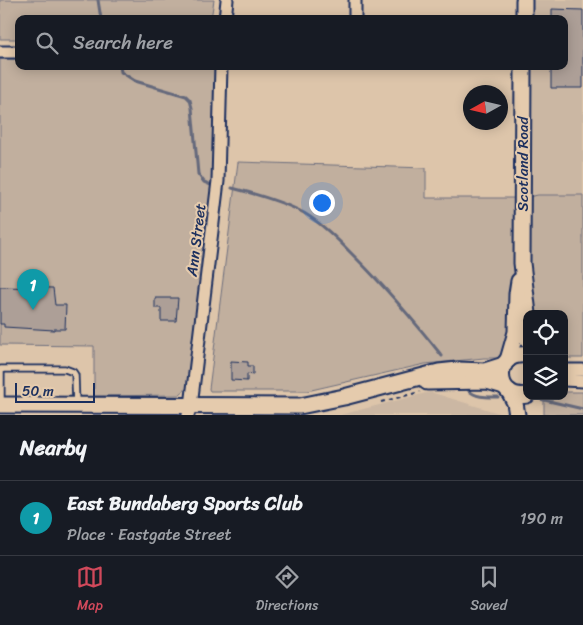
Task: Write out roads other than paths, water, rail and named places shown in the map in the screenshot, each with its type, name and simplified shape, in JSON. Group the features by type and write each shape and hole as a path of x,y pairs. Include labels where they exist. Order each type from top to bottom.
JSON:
{"street":[{"path":"225,15 227,0"},
{"path":"355,0 355,15"},
{"path":"524,0 524,15"},
{"path":"0,52 15,52"},
{"name":"Ann Street","path":"190,411 218,181 221,70"},
{"name":"Scotland Road","path":"523,70 522,263 528,310"},
{"name":"Scotland Road","path":"517,415 515,403 506,389 501,376 516,332 517,294 522,263"},
{"path":"8,407 190,411 300,406 405,382 439,372 458,370 485,371 520,354 523,354"},
{"path":"568,370 583,370"},
{"path":"568,380 583,380"},
{"path":"405,382 487,381 515,394 523,395"},
{"path":"526,415 529,400"}],"lane":[{"path":"8,407 0,369 70,370 75,375 76,380 68,408"}],"waterway":[{"path":"98,0 100,15"},
{"path":"121,70 135,81 186,96 190,100 198,174 204,182 211,185"},
{"path":"232,188 260,195 287,205 304,213 318,223 338,240 379,282 442,356"},
{"path":"468,390 478,396 498,397"},
{"path":"544,400 583,409"}],"place":[{"name":"East Bundaberg Sports Club","path":"33,310"}]}
